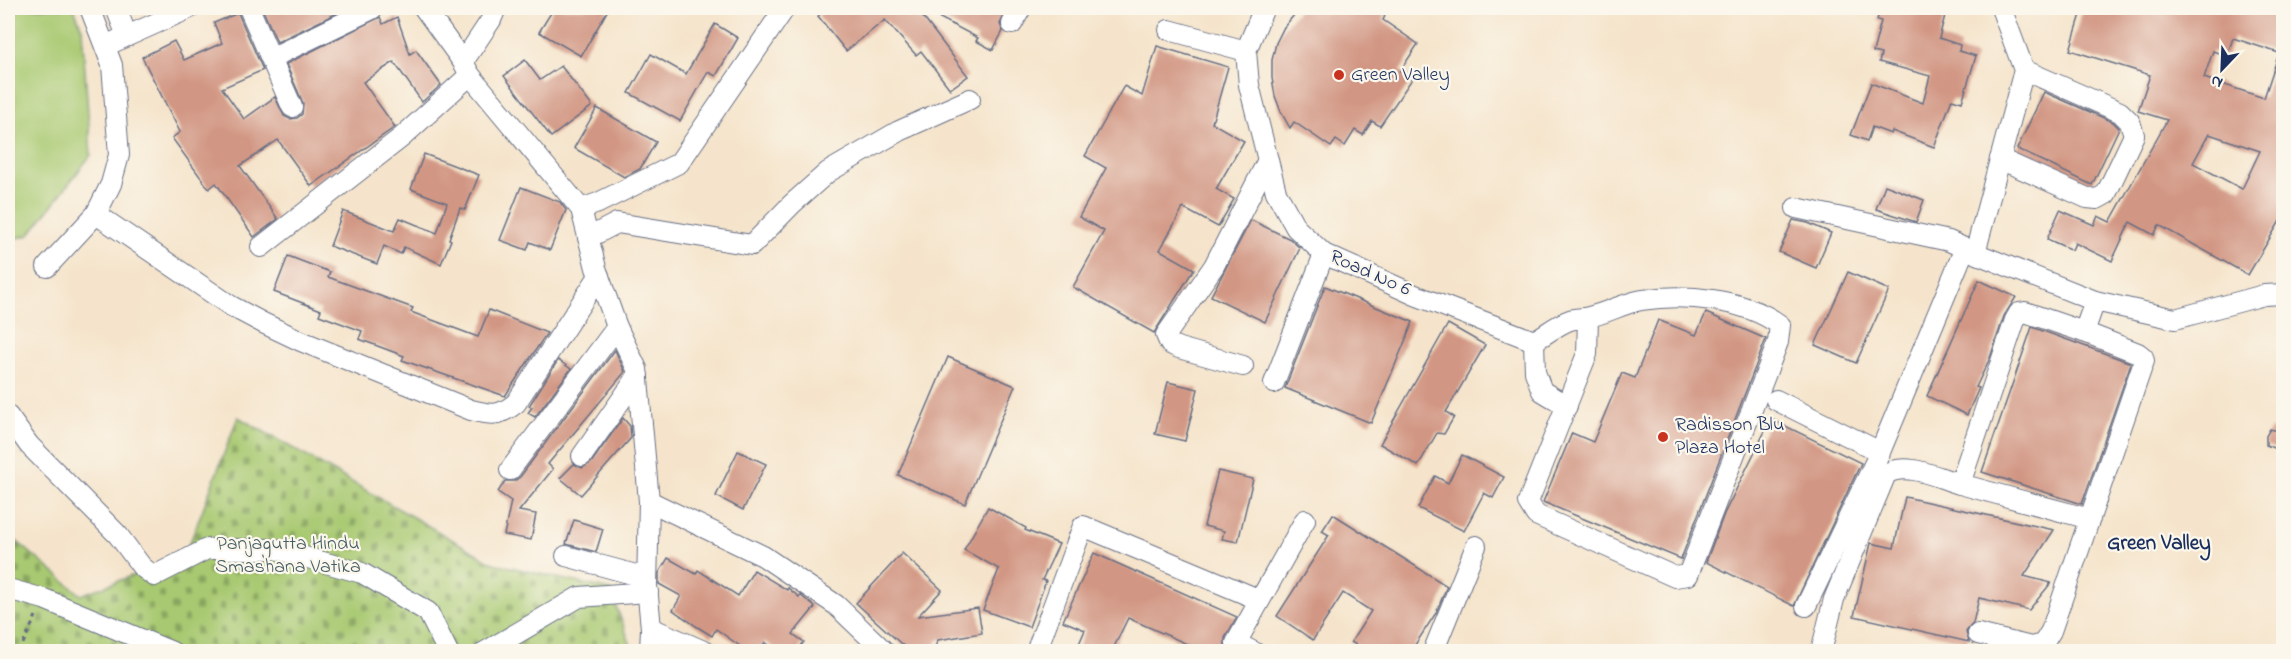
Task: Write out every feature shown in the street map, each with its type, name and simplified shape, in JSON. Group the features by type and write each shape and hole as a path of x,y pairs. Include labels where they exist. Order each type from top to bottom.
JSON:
{"street":[{"path":"47,267 96,214 111,184 119,155 109,56 90,8"},
{"path":"116,8 127,36"},
{"path":"109,56 127,36 190,8"},
{"path":"249,8 292,107"},
{"path":"423,8 467,69 581,208 598,272 617,327 637,369 649,501 647,585 651,628 650,651"},
{"path":"261,247 402,137 467,69 496,8"},
{"path":"581,208 598,203 679,164 785,8"},
{"name":"Road No 6","path":"1264,8 1246,51 1249,85 1276,192 1296,228 1324,254 1415,295 1534,341"},
{"path":"1806,606 1880,453 1970,250 2000,159 2024,70 2001,8"},
{"path":"271,58 372,9"},
{"path":"1169,30 1246,51"},
{"path":"2000,159 2087,198 2097,199 2106,194 2134,135 2130,122 2120,112 2024,70"},
{"path":"588,238 617,224 752,245 828,171 899,131 970,99"},
{"path":"1243,366 1179,348 1170,344 1166,335 1214,266 1268,160"},
{"path":"1796,208 1949,241 2095,301 2175,319 2265,295 2283,294"},
{"path":"96,214 231,306 263,323 301,341 471,410 489,414 505,412 516,403 598,272"},
{"path":"1274,383 1324,254"},
{"path":"1568,406 1542,392 1535,372 1534,341 1569,320 1588,318 1639,300 1671,296 1745,307 1780,325 1778,342 1688,575 1675,577 1536,515 1528,502 1568,406 1587,354 1588,318"},
{"path":"2084,332 2095,301"},
{"path":"1960,484 2019,313 2025,312 2084,332 2143,357 2144,361 2051,631 2043,644 2031,647 1978,634"},
{"path":"510,471 617,327"},
{"path":"582,456 638,376"},
{"path":"1776,400 1880,453"},
{"path":"8,416 29,445 118,535 142,567 154,576 207,549 276,549 362,573 428,612 448,651"},
{"path":"1821,651 1834,599 1886,474 1894,469 1905,469 2090,519"},
{"path":"649,501 763,556 836,605 885,651"},
{"path":"1254,651 1236,644 1305,520"},
{"path":"1036,651 1083,526 1260,600"},
{"path":"1432,651 1476,546"},
{"path":"566,556 647,585"},
{"path":"485,651 579,597 647,585"},
{"path":"8,589 44,598 172,651"},
{"path":"651,628 706,651"}],"path":[{"path":"19,651 44,598"}],"green space":[{"path":"8,8 74,8 82,29 91,155 29,235 8,240"},
{"name":"Panjagutta Hindu Smashana Vatika","path":"238,417 493,563 610,590 633,651 8,651 8,534 81,595 185,556"}],"building":[{"path":"262,8 348,8 277,42"},
{"path":"554,8 609,8 581,56 539,32"},
{"path":"828,8 916,8 968,76 950,89 921,51 916,55 885,20 846,51 818,16"},
{"path":"943,8 1008,8 1000,24 1003,31 993,50 976,41 978,38 938,17"},
{"name":"Green Valley","path":"1300,8 1372,8 1385,16 1383,20 1418,44 1400,71 1412,79 1380,126 1372,121 1363,135 1355,130 1345,146 1336,140 1331,147 1294,122 1290,128 1275,96 1272,60 1276,43 1284,27"},
{"path":"1881,8 1947,8 1939,38 1960,45 1959,51 1976,56 1962,102 1952,99 1934,147 1892,131 1891,134 1872,127 1867,141 1851,135 1871,83 1923,103 1930,76 1879,62 1881,54 1873,52 1881,21 1877,20"},
{"path":"2083,8 2270,8 2283,12 2283,216 2248,275 2159,225 2154,235 2130,222 2112,261 2075,243 2072,250 2047,239 2060,210 2094,225 2098,216 2110,222 2167,120 2138,111 2150,75 2070,50","holes":["2233,38 2279,53 2264,98 2204,78 2213,51 2227,56","2209,134 2260,151 2242,189 2193,163"]},
{"path":"238,13 263,70 222,88 244,119 275,97 284,116 290,119 297,118 302,114 303,103 286,64 380,17 383,24 397,17 410,54 416,50 441,85 422,102 394,62 363,82 395,127 311,186 278,140 240,166 278,219 254,237 216,183 209,189 172,138 180,132 142,57 174,41 184,60 222,43 214,23"},
{"path":"715,24 738,38 716,76 708,72 680,121 629,93 651,54 686,74"},
{"path":"1157,46 1228,67 1212,123 1244,141 1216,189 1234,199 1218,227 1183,208 1160,250 1194,269 1154,333 1073,287 1104,231 1079,217 1106,168 1085,156 1124,86 1142,96"},
{"path":"525,60 540,80 561,66 592,106 551,137 504,76"},
{"path":"2044,92 2113,122 2119,128 2092,185 2017,149"},
{"path":"597,108 656,142 640,169 624,177 574,148"},
{"path":"424,154 479,175 465,210 460,208 441,264 404,247 401,254 384,246 377,264 330,246 343,211 394,231 400,218 437,233 447,203 411,189"},
{"path":"1885,185 1924,200 1916,222 1876,209"},
{"path":"521,187 560,202 566,210 550,250 530,242 527,250 500,240"},
{"path":"1251,220 1290,239 1300,248 1265,322 1211,296"},
{"path":"1793,220 1808,223 1831,233 1816,268 1779,252"},
{"path":"288,256 330,272 328,277 413,308 411,312 478,337 489,310 547,333 505,396 402,360 404,356 359,339 362,331 319,315 321,310 274,292"},
{"path":"1848,272 1889,290 1856,363 1815,345"},
{"path":"1979,280 2016,297 2004,316 1967,415 1927,396"},
{"path":"1325,286 1413,322 1371,423 1285,388"},
{"name":"Radisson Blu Plaza Hotel","path":"1706,313 1766,339 1681,559 1543,502 1572,433 1593,442 1622,373 1635,378 1658,320 1696,335"},
{"path":"1448,324 1485,345 1446,412 1454,417 1444,434 1437,433 1418,466 1380,444"},
{"path":"2032,327 2131,363 2082,504 1982,472"},
{"path":"615,350 625,372 548,464 553,469 519,511 536,514 531,540 504,535 511,501 498,492 505,481 514,481 520,477"},
{"path":"948,357 1015,386 965,504 898,475"},
{"path":"558,360 571,369 535,417 528,413 532,407 529,406"},
{"path":"1168,382 1198,389 1185,441 1155,434"},
{"path":"623,418 630,426 631,438 581,495 560,478 574,464 582,468 591,463"},
{"path":"1771,419 1861,463 1794,606 1706,562 1724,514"},
{"path":"2270,429 2283,432 2283,452 2266,445 2266,436"},
{"path":"738,451 766,464 743,510 716,496"},
{"path":"1462,455 1504,477 1493,498 1484,493 1464,531 1418,508 1435,476 1448,483"},
{"path":"1218,471 1253,479 1238,542 1222,539 1224,531 1204,526"},
{"path":"1905,497 2054,530 2024,576 2051,583 2029,610 1979,598 1973,623 1966,632 1969,642 1854,616 1871,543 1894,548"},
{"path":"988,507 1026,528 1025,530 1059,544 1042,580 1046,581 1029,627 983,610 999,569 964,550"},
{"path":"1333,514 1447,586 1436,613 1411,651 1366,651 1351,642 1371,611 1343,593 1313,640 1277,616 1329,535 1322,531"},
{"path":"574,520 603,529 596,552 566,544"},
{"path":"902,553 942,590 918,616 978,608 982,633 938,640 933,651 909,651 856,603"},
{"path":"1094,553 1237,617 1225,638 1225,651 1203,651 1128,618 1112,651 1076,651 1085,630 1063,621"},
{"path":"668,558 696,574 698,570 738,596 754,570 787,590 788,588 799,597 800,595 815,607 793,634 804,642 797,651 777,651 765,642 759,651 747,651 716,629 712,636 673,610 681,596 659,584 659,573"}],"place":[{"name":"Green Valley","path":"1339,75"},
{"name":"Radisson Blu Plaza Hotel","path":"1663,437"}],"district":[{"name":"Green Valley","path":"2159,544"}]}
